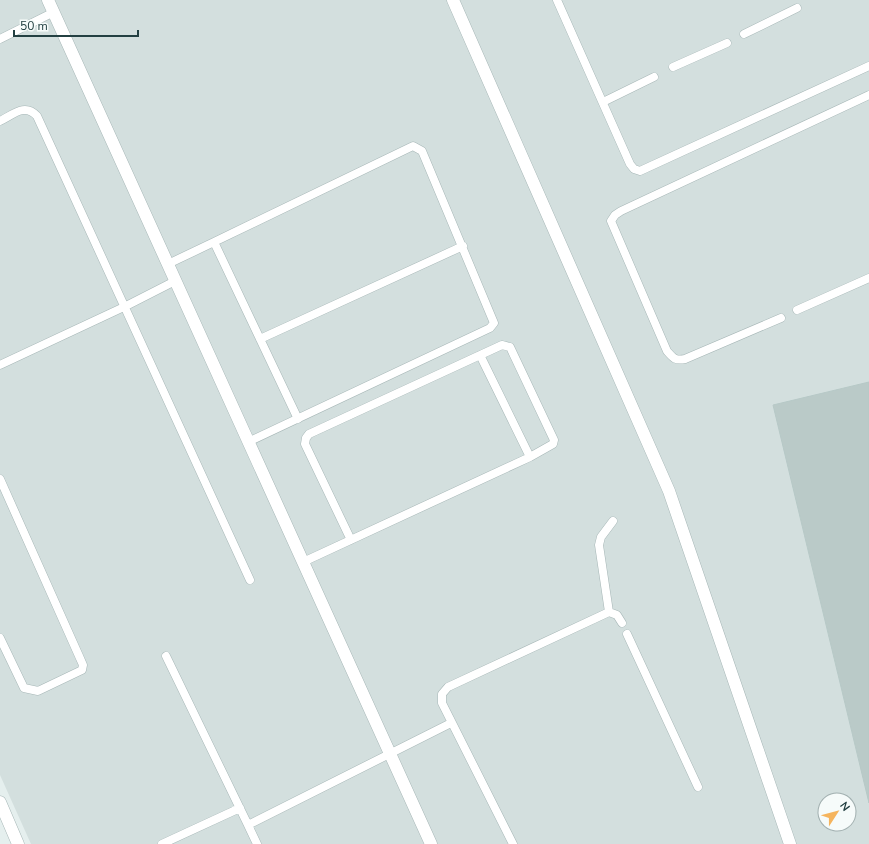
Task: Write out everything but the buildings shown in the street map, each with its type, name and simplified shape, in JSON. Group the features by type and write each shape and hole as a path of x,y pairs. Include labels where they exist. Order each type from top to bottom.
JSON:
{"street":[{"path":"48,0 431,844"},
{"path":"453,0 669,491 790,844"},
{"path":"0,802 18,844"}],"lane":[{"path":"557,0 630,164 634,169 640,171 869,66"},
{"path":"744,34 798,8"},
{"path":"0,39 54,12"},
{"path":"673,67 727,43"},
{"path":"603,102 654,77"},
{"path":"781,318 685,359 677,360 672,358 667,351 611,221 615,215 621,212 869,95"},
{"path":"0,121 26,108 31,110 37,116 126,306 250,580"},
{"path":"168,264 412,146 422,151 493,317 494,324 490,328 248,442"},
{"path":"214,242 298,419"},
{"path":"260,339 463,246"},
{"path":"797,310 869,278"},
{"path":"0,365 126,306 175,281"},
{"path":"303,562 351,540 530,457 553,444 554,440 510,346 502,345 310,434 306,438 305,444 351,540"},
{"path":"480,355 530,457"},
{"path":"0,479 83,665 82,670 38,691 24,688 0,638"},
{"path":"609,612 599,545 601,537 613,521"},
{"path":"513,844 442,703 442,694 448,687 609,612 617,615 622,623"},
{"path":"627,634 698,787"},
{"path":"166,656 257,844"},
{"path":"248,825 390,752 452,723"},
{"path":"162,844 240,808"}],"shaded area":[{"path":"0,0 869,0 869,844 31,844 0,775"}]}
